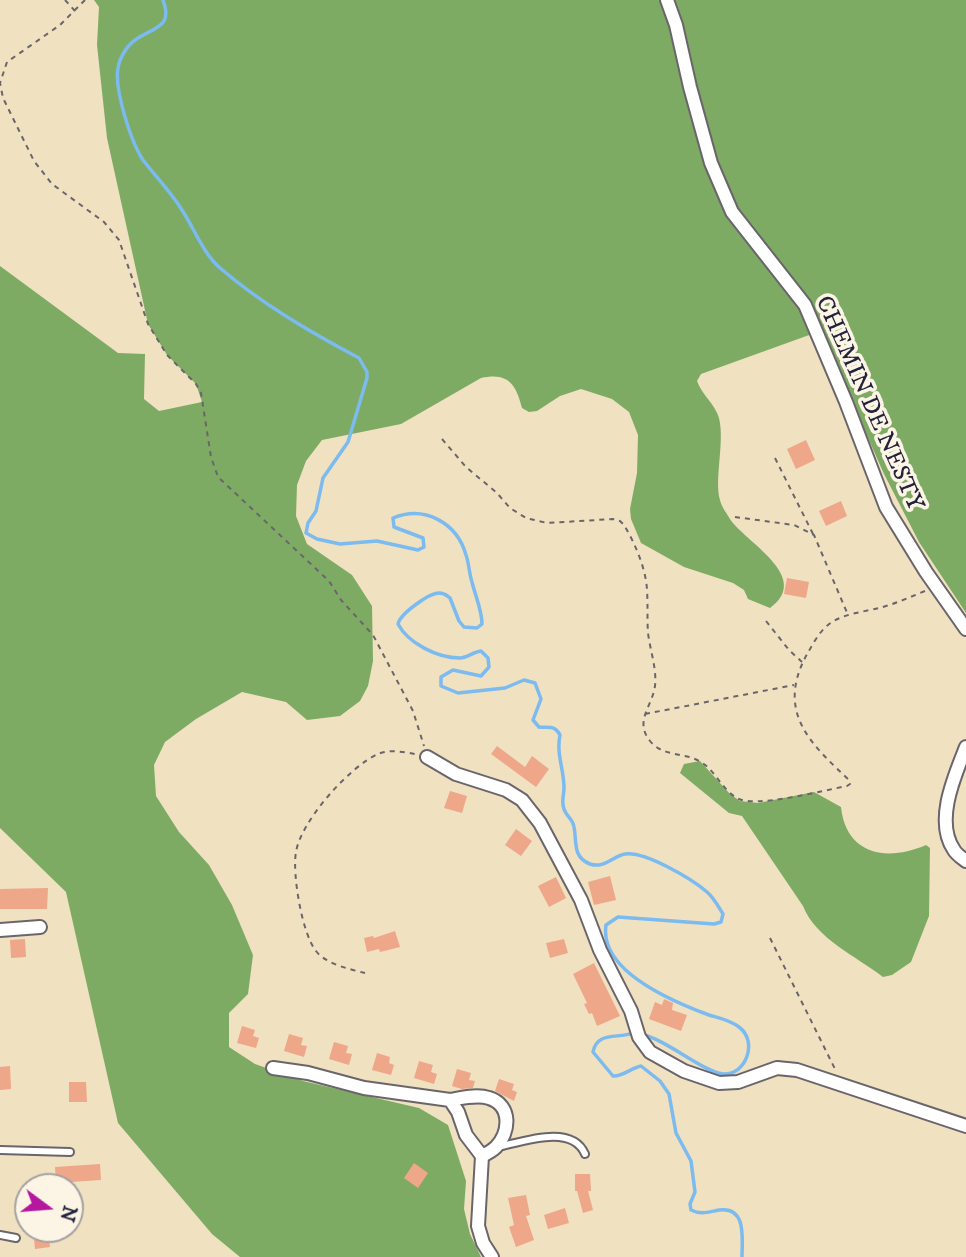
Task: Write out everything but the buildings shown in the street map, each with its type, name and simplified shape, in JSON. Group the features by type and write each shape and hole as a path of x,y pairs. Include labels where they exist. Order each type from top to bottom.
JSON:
{"street":[{"name":"CHEMIN DE NESTY","path":"667,0 677,24 690,87 711,163 732,212 805,304 887,507 966,629"},
{"path":"966,747 946,811 947,831 954,850 966,861"},
{"path":"427,757 456,774 506,790 522,800 540,822 582,900 600,950 631,1011 639,1037 650,1052 684,1071 719,1083 738,1082 777,1068 797,1070 966,1126"},
{"path":"0,930 40,928"},
{"path":"274,1068 308,1073 364,1088 450,1100 489,1098 502,1106 507,1117 506,1128 496,1147 482,1156"},
{"path":"450,1100 458,1112 466,1135 482,1156 478,1226 482,1243 492,1257"}],"lane":[{"path":"496,1147 549,1136 576,1142 582,1146 585,1154"},
{"path":"0,1150 70,1152"}],"path":[{"path":"65,0 76,12"},
{"path":"85,0 76,12 44,37 12,57 3,70 0,83 3,98 21,139 52,184 104,222 120,240 148,324 167,355 196,384 201,393 211,457 218,477 329,581 341,600 373,635 413,711 427,757 391,751 379,754 364,763 315,813 305,827 295,852 297,885 305,926 316,951 346,968 365,972"},
{"path":"442,439 466,467 497,493 510,508 526,518 555,523 613,519 624,525 645,574 647,589 648,634 655,682 642,724 645,733 653,744 668,754 688,756 700,761 730,794 740,801 758,803 847,786 850,781 805,733 793,701 795,685 803,663 815,641 829,624 882,608 936,586"},
{"path":"775,458 814,535 849,616"},
{"path":"735,517 794,526 814,535"},
{"path":"766,621 803,663"},
{"path":"644,714 795,685"},
{"path":"770,938 826,1048 836,1071 838,1084"}],"green space":[{"path":"94,0 966,0 966,613 919,542 884,474 825,341 812,334 701,374 697,381 719,418 721,438 718,491 722,505 738,528 772,561 784,584 781,596 770,608 748,599 744,590 733,583 684,567 641,543 631,519 630,509 637,473 638,435 629,412 612,399 581,389 560,396 537,411 529,412 522,408 514,386 509,382 498,377 481,378 401,424 322,440 306,461 297,485 296,516 307,544 352,575 372,606 373,661 368,686 360,701 340,716 307,720 286,702 242,692 196,719 165,742 154,765 156,796 179,832 209,865 232,905 253,955 248,994 229,1013 229,1047 255,1064 303,1081 419,1108 448,1125 466,1181 464,1209 470,1234 481,1257 240,1257 212,1234 118,1123 66,892 0,828 0,266 118,353 145,354 144,399 159,411 202,402 196,384 167,355 148,324 107,138 97,45 99,7"},
{"path":"700,761 730,794 740,801 758,803 814,792 841,807 844,823 860,845 883,853 897,853 926,845 930,848 929,916 911,962 892,975 883,977 817,928 742,816 729,813 680,773 684,764"}],"waterway":[{"path":"163,0 166,9 164,21 131,44 118,68 121,102 138,152 178,203 204,248 220,268 287,317 359,358 367,372 348,442 323,478 316,511 308,523 306,533 317,539 340,544 377,541 418,550 424,547 423,538 394,527 393,518 417,514 428,516 447,526 462,544 466,555 482,624 477,628 464,627 450,598 439,593 416,605 398,624 416,643 442,655 463,658 481,651 488,658 489,667 481,676 453,670 441,677 441,686 458,693 505,688 524,680 535,683 541,699 533,720 539,727 554,728 560,735 563,806 573,824 580,857 595,865 604,864 625,854 656,861 680,873 707,892 723,914 721,922 714,924 618,917 606,925 607,942 614,957 626,970 659,993 739,1027 745,1033 749,1049 743,1064 731,1073 715,1072 662,1042 641,1034"},
{"path":"633,1033 603,1038 595,1045 593,1052 613,1076 641,1066 660,1081 669,1094 676,1133 691,1161 695,1192 690,1204 691,1210 701,1213 728,1210 734,1213 741,1225 742,1257"}]}
